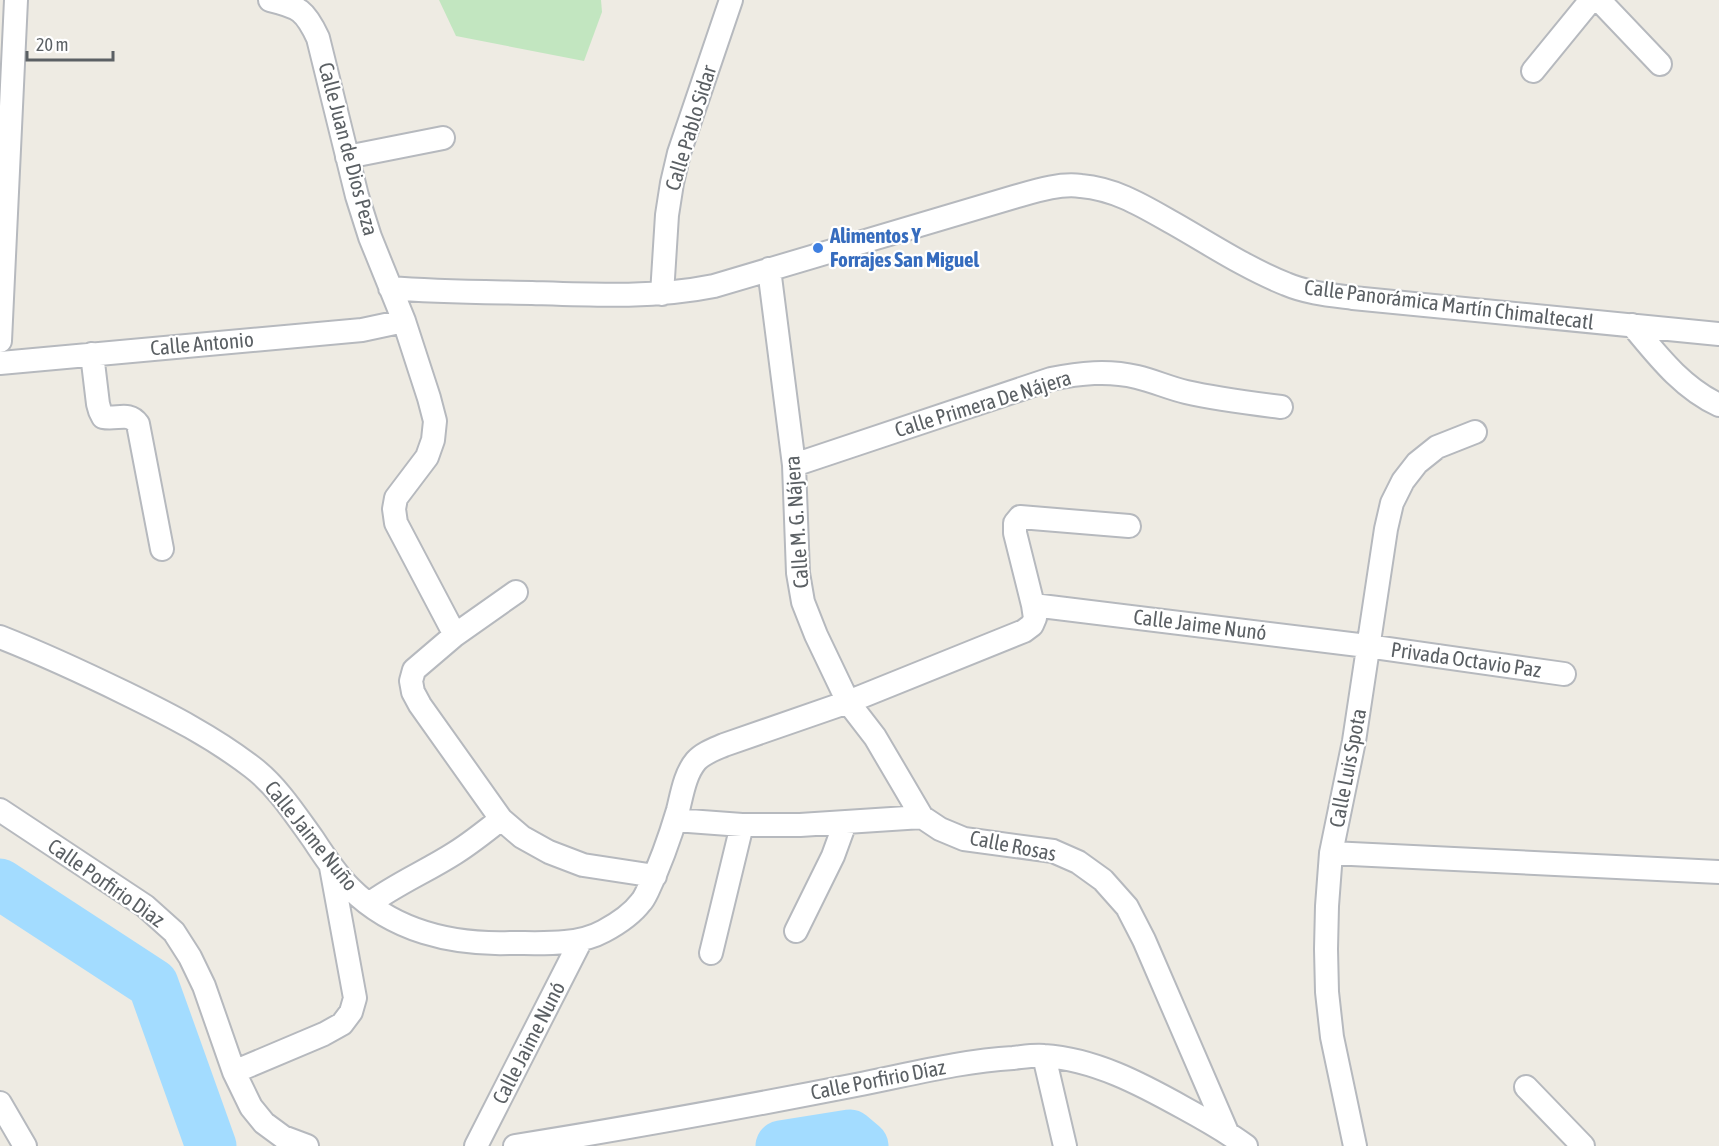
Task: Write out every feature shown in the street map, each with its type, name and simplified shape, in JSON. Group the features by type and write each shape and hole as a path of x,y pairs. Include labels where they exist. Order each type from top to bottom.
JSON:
{"street":[{"name":"Calle Juan de Dios Peza","path":"270,0 293,6 310,20 318,38 347,157 370,237 404,321 429,398 435,421 433,441 427,457 396,498 394,509 396,523 455,635"},
{"name":"Calle Pablo Sidar","path":"662,294 667,215 679,153 731,0"},
{"path":"1533,71 1591,0"},
{"path":"1599,0 1660,64"},
{"path":"0,341 10,6"},
{"path":"347,157 443,138"},
{"name":"Calle Panorámica Martín Chimaltecatl","path":"390,288 557,294 662,294 690,291 714,286 1014,196 1049,188 1078,185 1108,190 1134,200 1251,268 1287,285 1314,293 1719,334"},
{"name":"Calle M. G. Nájera","path":"769,269 794,465 798,573 803,602 848,702 874,737 922,817"},
{"name":"Calle Antonio","path":"0,363 362,330 404,321"},
{"path":"1632,325 1661,360 1689,387 1719,405"},
{"path":"92,354 98,404 103,417 130,416 138,424 162,549"},
{"name":"Calle Primera De Nájera","path":"794,465 1051,379 1079,374 1109,372 1128,375 1184,391 1231,401 1281,407"},
{"name":"Calle Luis Spota","path":"1355,1146 1332,1037 1327,992 1326,949 1331,853 1354,741 1367,646 1392,502 1403,481 1417,463 1437,447 1475,432"},
{"path":"1033,605 1015,533 1016,522 1020,517 1129,526"},
{"path":"516,592 455,635 414,670 411,681 413,692 501,819 522,837 549,852 583,865 655,876"},
{"name":"Calle Jaime Nunó","path":"1033,605 1367,646"},
{"name":"Calle Jaime Nuño","path":"0,637 53,658 159,710 207,735 254,769 280,794 350,888 369,904 406,927 460,942 486,944 581,940 602,933 620,921 641,902 655,876 675,820 686,779 696,761 709,751 848,702 1024,631 1032,626 1035,618 1033,605"},
{"name":"Privada Octavio Paz","path":"1367,646 1564,674"},
{"name":"Calle Porfirio Diaz","path":"0,810 145,906 174,932 190,957 204,986 234,1072"},
{"path":"675,820 742,825 800,825 922,817"},
{"name":"Calle Rosas","path":"922,817 940,829 964,838 1053,851 1078,862 1103,880 1127,907 1144,940 1227,1132"},
{"path":"369,904 402,882 454,854 501,819"},
{"path":"796,931 833,856 845,823"},
{"path":"711,953 742,825"},
{"path":"1331,853 1719,872"},
{"path":"306,1146 283,1137 264,1123 251,1107 234,1072 324,1034 342,1024 351,1012 355,998 331,864"},
{"name":"Calle Jaime Nunó","path":"476,1146 581,940"},
{"path":"1044,1056 1065,1146"},
{"name":"Calle Porfirio Díaz","path":"515,1146 577,1141 957,1065 1044,1056 1076,1060 1152,1090 1227,1132 1246,1146"},
{"path":"1526,1087 1583,1146"},
{"path":"0,1103 25,1146"}],"green space":[{"path":"439,0 601,0 602,12 584,61 456,36"}],"waterway":[{"path":"0,884 153,984 211,1146"},
{"path":"781,1146 850,1135 863,1146"}],"place":[{"name":"Alimentos Y Forrajes San Miguel","path":"818,248"}]}
